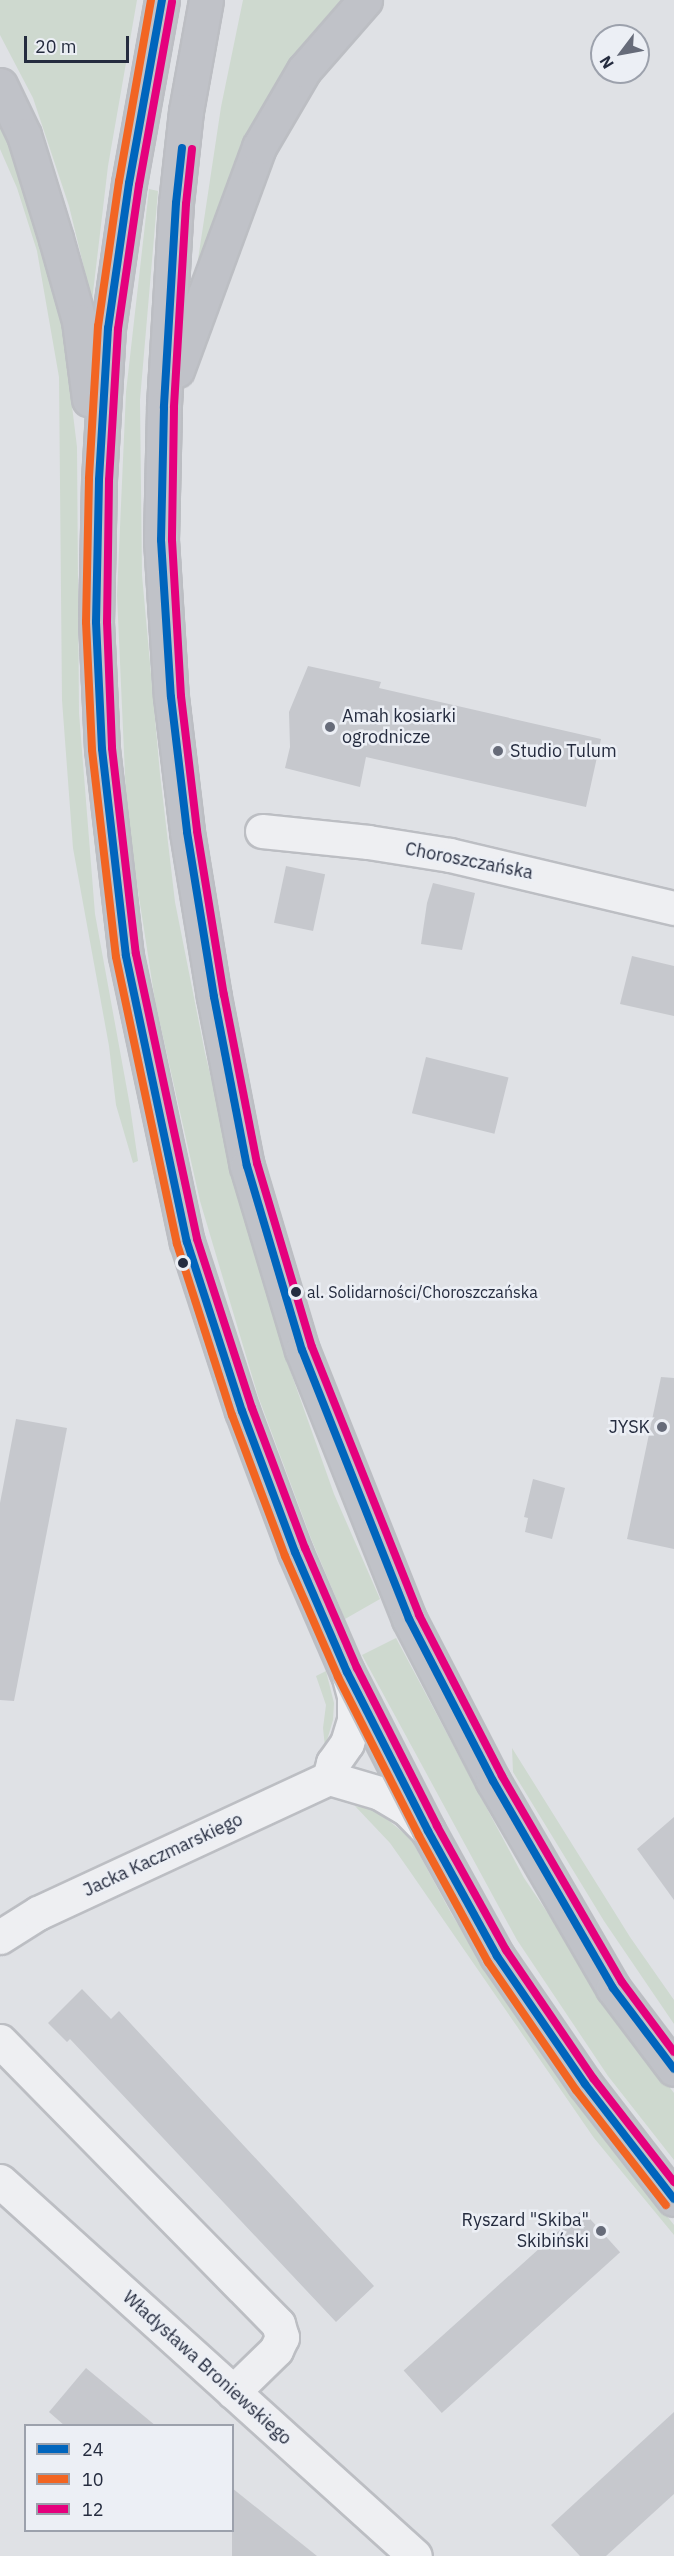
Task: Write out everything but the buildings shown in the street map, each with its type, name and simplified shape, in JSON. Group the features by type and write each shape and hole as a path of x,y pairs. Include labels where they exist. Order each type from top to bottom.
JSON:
{"main road":[{"path":"162,0 129,183 108,328 99,480 96,622 102,749 126,956 187,1242 242,1411 295,1552 347,1672 428,1831 497,1956 585,2084 674,2199"},
{"path":"206,0 186,111 176,203 164,408 161,540 171,697 187,832 214,997 248,1166 302,1350 424,1651 493,1781 613,1988 674,2069"},
{"path":"164,408 259,147 304,70 365,0"},
{"path":"0,85 24,135 79,321 99,480"}],"street":[{"name":"Choroszczańska","path":"262,831 368,842 450,855 674,908"},
{"path":"347,1672 354,1696 354,1720 346,1743 333,1763 329,1778 380,1793 407,1809 428,1831"},
{"name":"Jacka Kaczmarskiego","path":"0,1937 38,1912 329,1778"},
{"path":"0,2041 278,2324 282,2337 276,2350 233,2392"},
{"name":"Władysława Broniewskiego","path":"0,2181 414,2556"}],"shaded area":[{"path":"0,0 137,0 108,166 92,301 69,206 33,98 0,35"},
{"path":"243,0 341,0 290,59 244,138 196,273 221,107"},
{"path":"0,119 40,231 63,332 77,447 79,713 95,914 130,1106 138,1161 133,1163 116,1105 109,1046 73,848 62,700 59,377 37,251 17,188 0,149"},
{"path":"149,189 158,191 140,400 142,575 160,774 175,902 205,1053 241,1201 284,1353 334,1494 380,1599 345,1619 312,1541 258,1396 200,1201 155,1001 127,819 117,595 126,392"},
{"path":"396,1638 524,1878 641,2051 674,2093 674,2160 608,2076 517,1940 362,1655"},
{"path":"326,1671 334,1703 333,1720 325,1747 323,1728 326,1705 316,1676"},
{"path":"512,1748 630,1937 674,2000 674,2024 604,1921 513,1772"},
{"path":"355,1806 376,1810 411,1839 452,1915 512,2010 588,2115 674,2225 674,2235 594,2138 390,1843"}],"transit line":[{"name":"10","path":"151,0 119,181 98,326 89,479 86,622 92,750 116,957 177,1244 232,1415 285,1556 338,1677 419,1836 488,1962 576,2090 666,2205"},
{"name":"24","path":"162,0 129,183 108,328 99,480 96,622 102,749 126,956 187,1242 242,1411 295,1552 347,1672 428,1831 497,1956 585,2084 674,2199"},
{"name":"12","path":"172,2 139,185 118,329 109,480 107,622 112,748 136,954 197,1239 252,1408 305,1548 357,1668 437,1826 506,1950 593,2078 674,2182"},
{"name":"24","path":"182,148 176,203 164,408 161,540 171,697 187,832 214,997 247,1166 302,1350 409,1619 493,1781 613,1988 674,2069"},
{"name":"12","path":"192,149 186,204 174,408 172,540 181,696 197,831 224,995 257,1163 312,1347 419,1615 502,1776 622,1982 674,2052"}],"place":[{"name":"Amah kosiarki ogrodnicze","path":"330,727"},
{"name":"Studio Tulum","path":"498,751"},
{"name":"al. Solidarności/Choroszczańska","path":"296,1292"},
{"name":"JYSK","path":"662,1427"},
{"name":"Ryszard \"Skiba\" Skibiński","path":"601,2231"}]}
